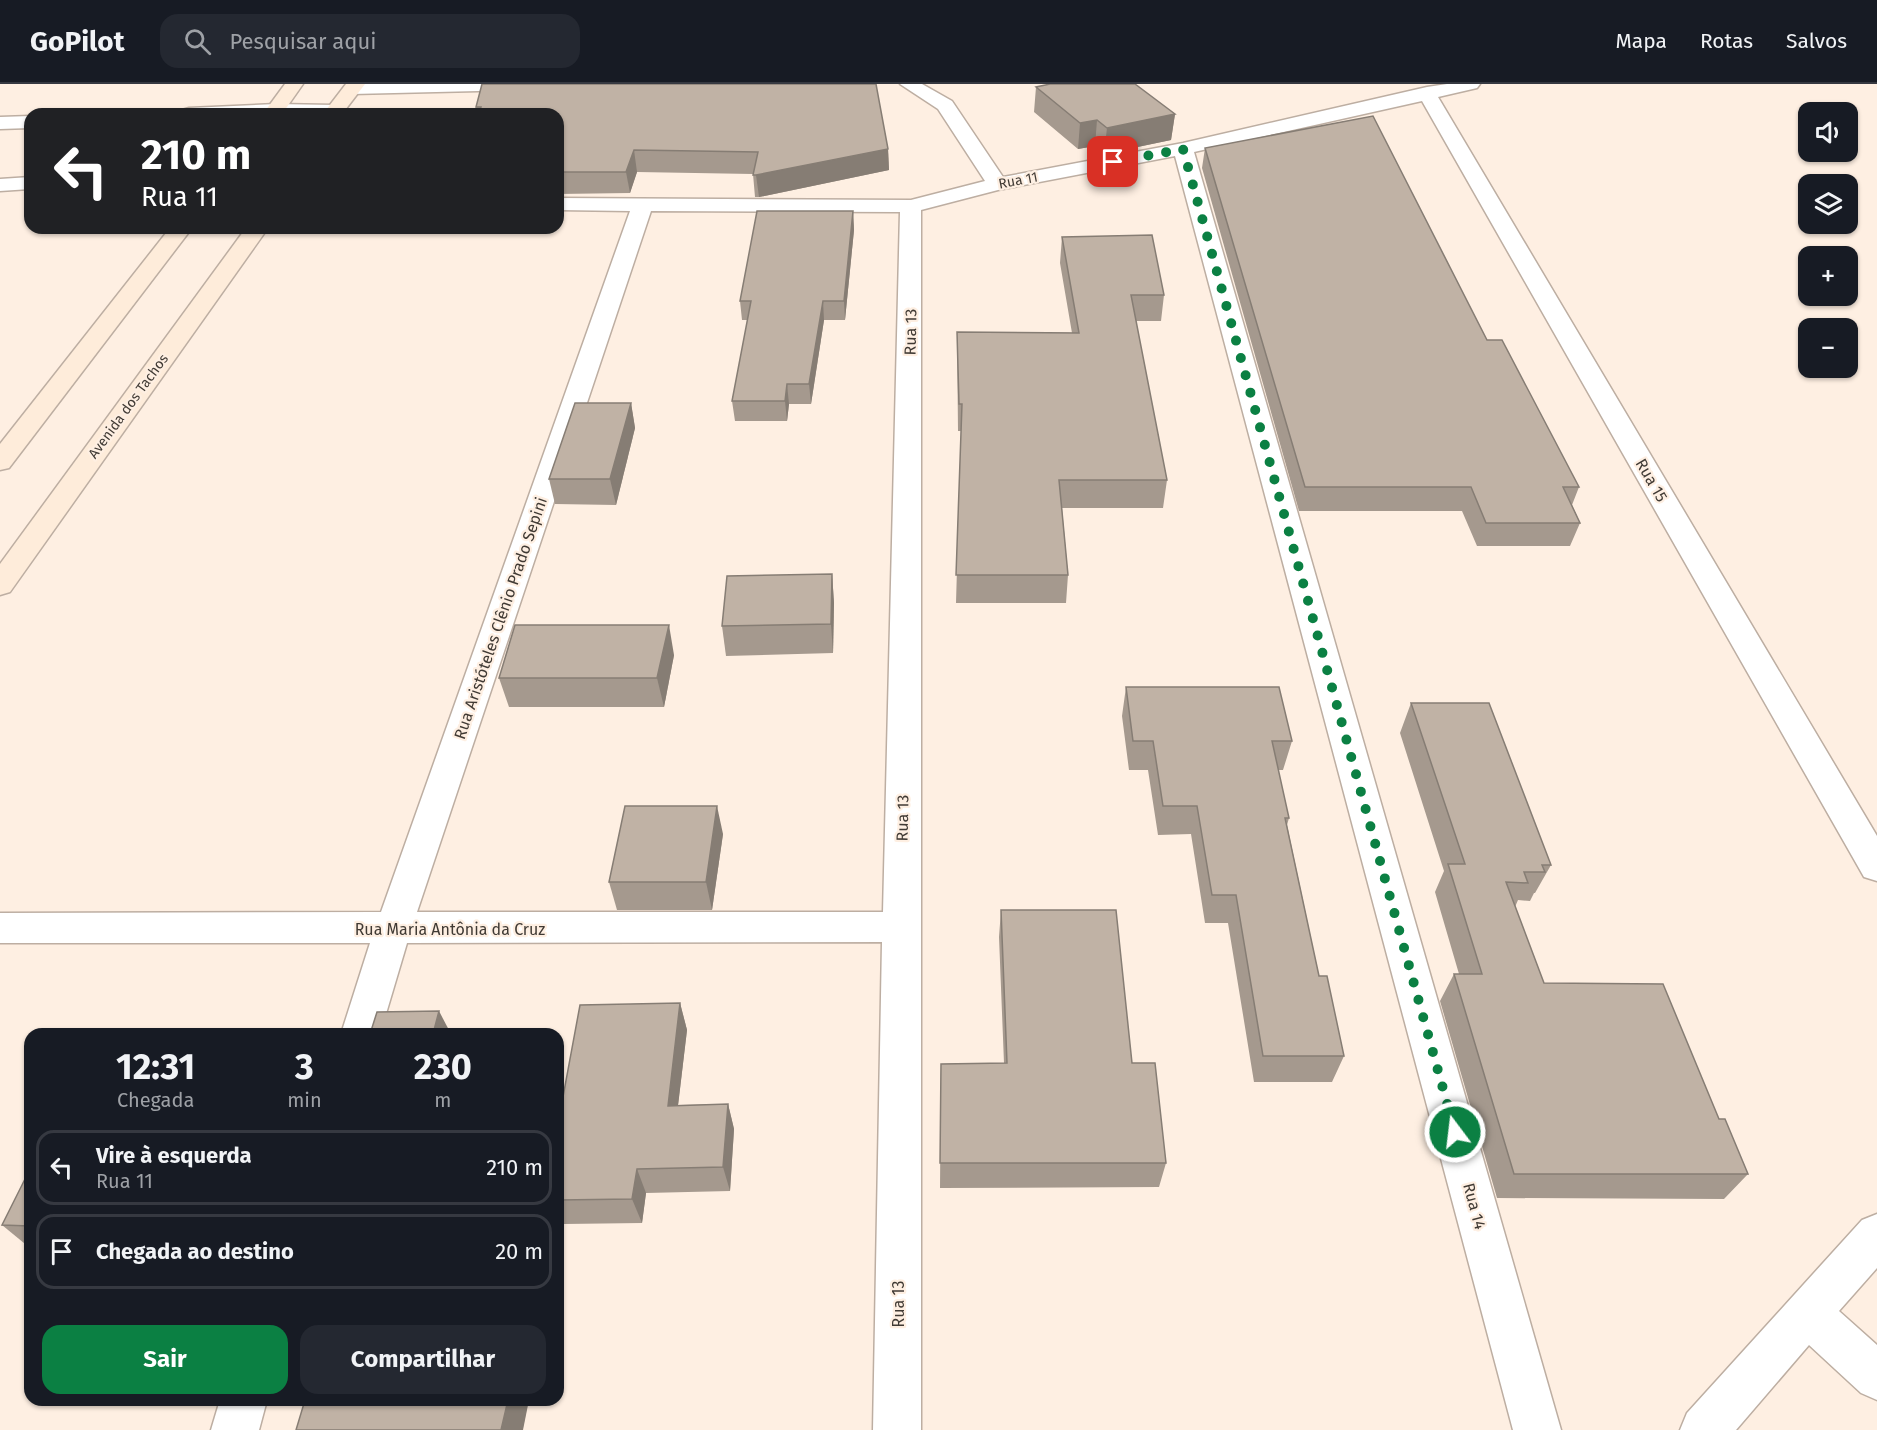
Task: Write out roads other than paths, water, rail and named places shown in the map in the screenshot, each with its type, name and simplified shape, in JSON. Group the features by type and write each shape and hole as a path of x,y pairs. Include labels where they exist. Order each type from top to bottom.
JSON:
{"street":[{"path":"277,108 294,84"},
{"path":"336,108 354,86 562,84"},
{"path":"909,84 945,105 971,141 997,184"},
{"name":"Rua 11","path":"564,204 911,206 997,184 1183,149 1471,84"},
{"name":"Rua 15","path":"1427,93 1877,867"},
{"path":"0,123 24,122"},
{"name":"Rua 14","path":"1183,149 1537,1430"},
{"path":"0,185 24,183"},
{"name":"Rua Aristóteles Clênio Prado Sepini","path":"362,1028 393,929 643,203"},
{"name":"Rua 13","path":"897,1430 911,206"},
{"path":"4,451 176,234"},
{"name":"Avenida dos Tachos","path":"0,585 253,234"},
{"name":"Rua Maria Antônia da Cruz","path":"0,928 901,927"},
{"path":"1704,1430 1877,1235"},
{"path":"1809,1314 1877,1377"},
{"path":"235,1430 242,1406"}]}
